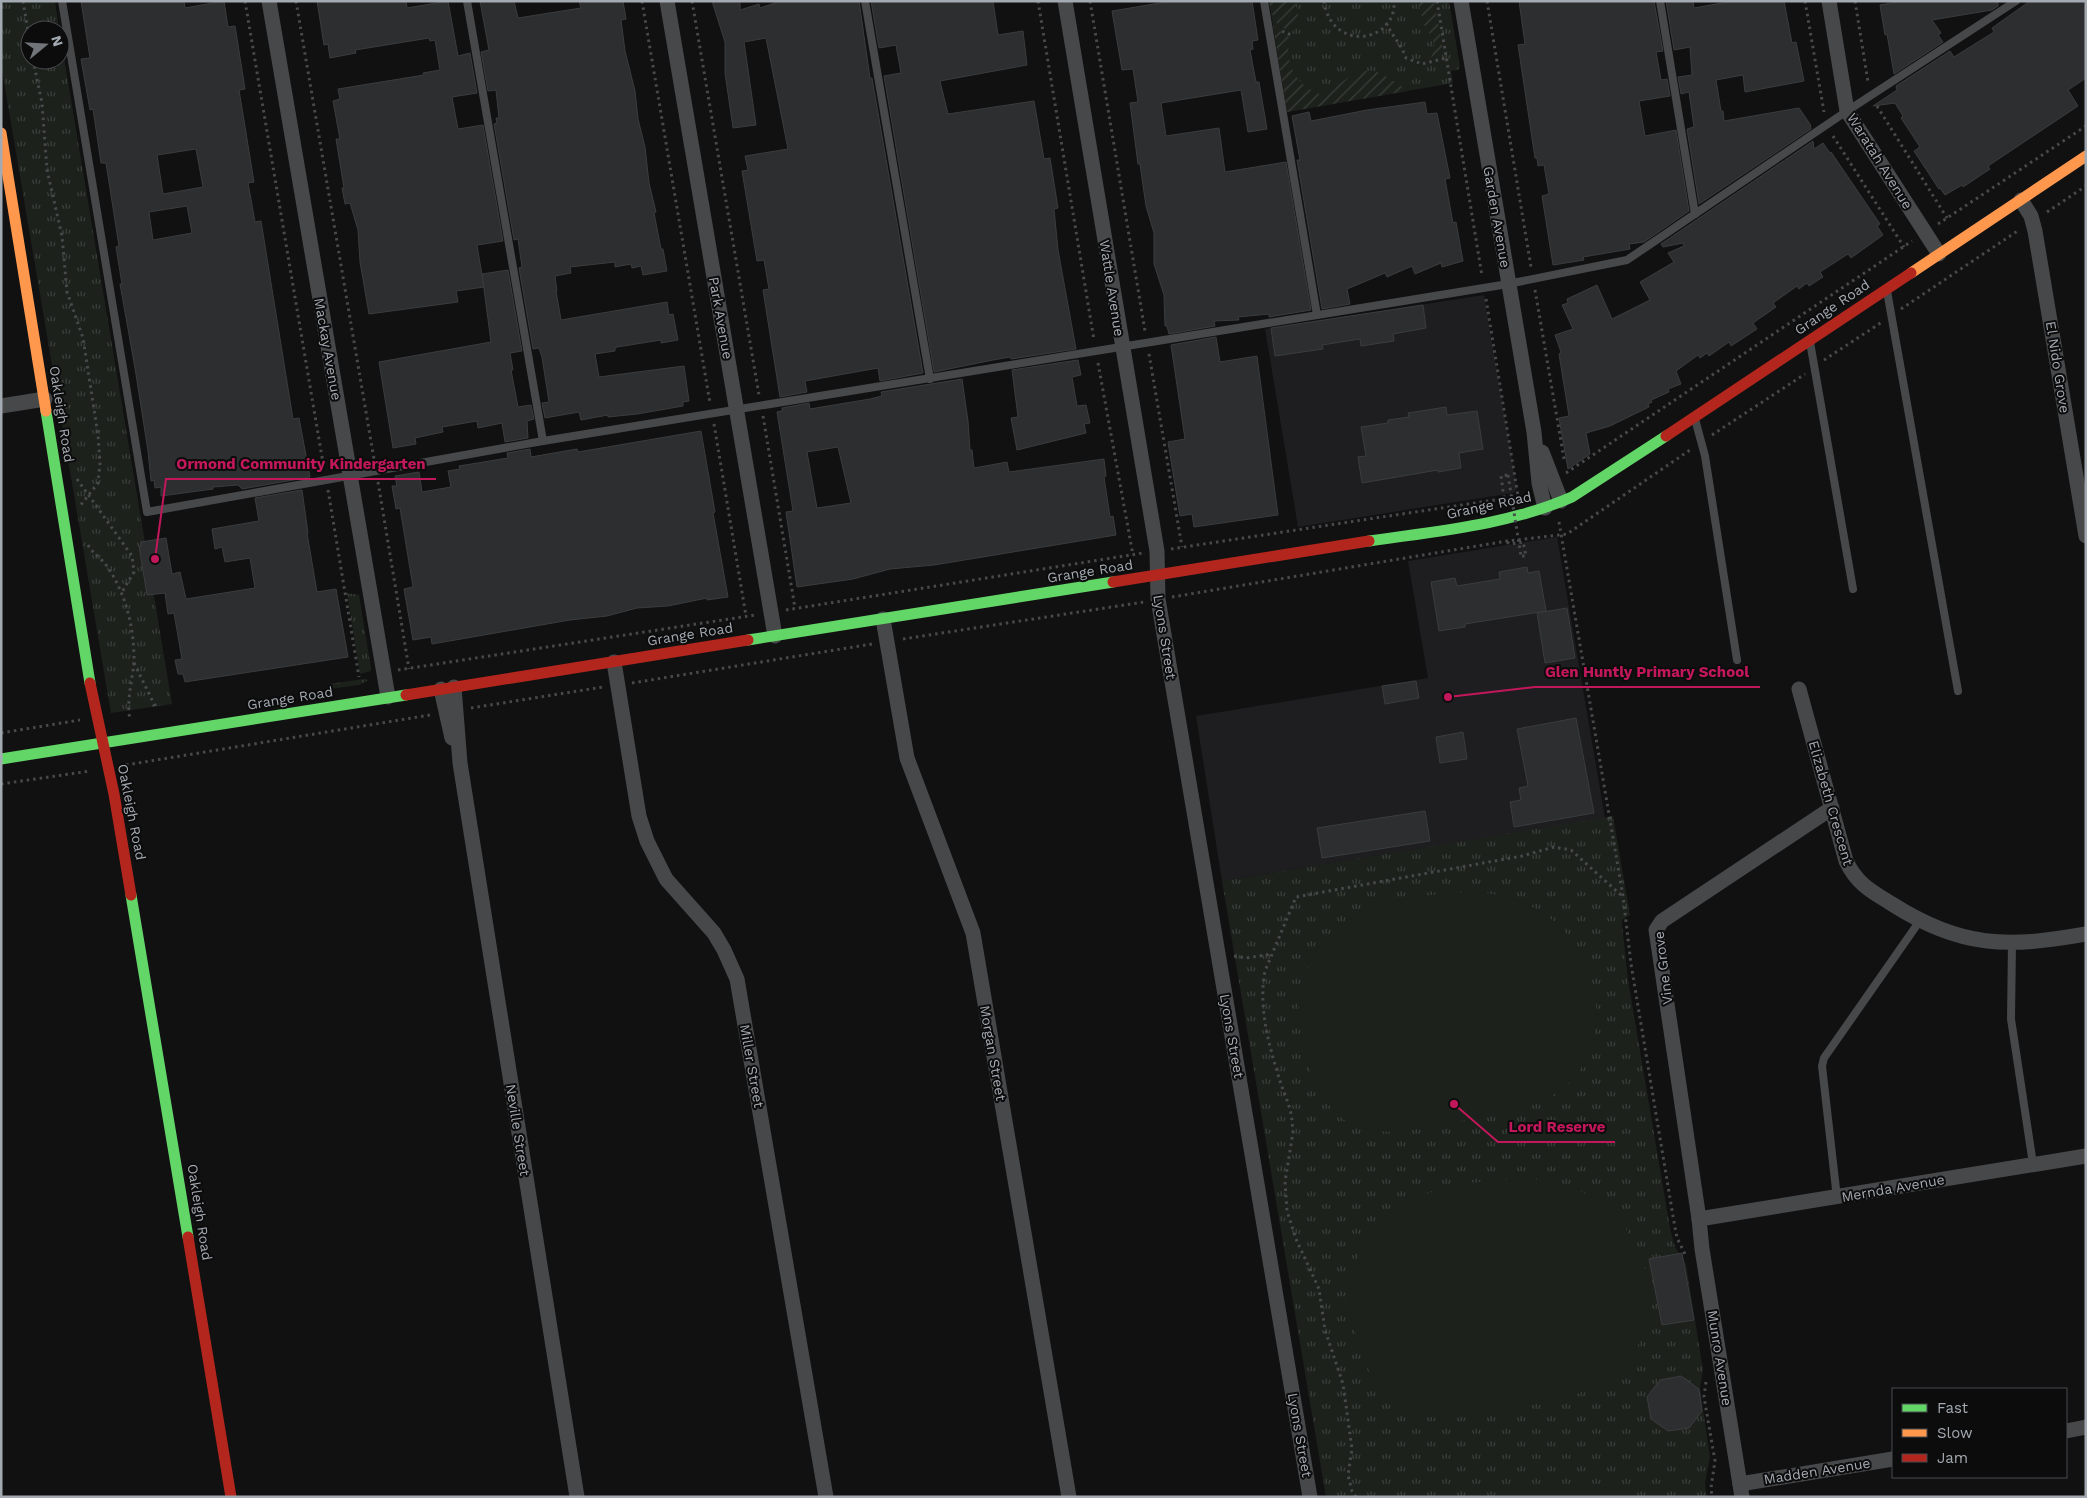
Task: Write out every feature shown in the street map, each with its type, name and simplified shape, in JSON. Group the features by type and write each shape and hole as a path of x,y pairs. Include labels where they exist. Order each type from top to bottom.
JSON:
{"main road":[{"name":"Oakleigh Road","path":"1,133 94,703 114,794 128,875 231,1497"},
{"name":"Grange Road","path":"1,759 1491,522 1522,515 1554,504 1617,469 2086,156"}],"street":[{"name":"Mackay Avenue","path":"269,1 388,697"},
{"name":"Park Avenue","path":"667,1 775,636"},
{"name":"Wattle Avenue","path":"1065,1 1157,551 1158,575"},
{"name":"Garden Avenue","path":"1460,1 1534,432 1546,481 1554,504"},
{"name":"Waratah Avenue","path":"1829,1 1848,111 1939,254"},
{"name":"El Nido Grove","path":"2021,200 2031,216 2035,231 2086,536"},
{"path":"1,406 44,399"},
{"name":"Lyons Street","path":"1158,575 1158,599 1310,1497"},
{"name":"Morgan Street","path":"883,619 908,758 965,909 974,939 1069,1497"},
{"name":"Miller Street","path":"614,662 639,816 647,841 666,879 714,933 737,979 826,1497"},
{"name":"Neville Street","path":"447,688 577,1497"},
{"name":"Elizabeth Crescent","path":"1799,689 1846,861 1852,874 1868,889 1919,922 1971,939 2012,943 2086,934"},
{"name":"Vine Grove","path":"1699,1219 1656,930 1662,920 1832,808"},
{"name":"Mernda Avenue","path":"1699,1219 2086,1156"},
{"name":"Munro Avenue","path":"1699,1219 1702,1249 1741,1490"},
{"path":"2067,1430 2086,1427"},
{"name":"Madden Avenue","path":"1741,1490 1892,1459"}],"lane":[{"path":"62,1 147,512 543,441 930,380 1096,350 1508,284 1627,260 2005,5 2016,1"},
{"path":"467,1 543,441"},
{"path":"865,1 930,380"},
{"path":"1264,1 1317,315"},
{"path":"1660,1 1695,214"},
{"path":"1887,289 1958,691"},
{"path":"1810,340 1853,589"},
{"path":"1694,417 1705,456 1737,660"},
{"path":"1837,1198 1822,1066 1824,1058 1919,922"},
{"path":"2012,943 2011,1019 2033,1164"}],"path":[{"path":"23,1 26,20"},
{"path":"245,1 359,677"},
{"path":"296,1 409,669"},
{"path":"642,1 746,616"},
{"path":"692,1 795,608"},
{"path":"1038,1 1132,555"},
{"path":"1090,1 1182,547"},
{"path":"1324,1 1326,14 1332,25 1342,32 1353,36 1373,34 1386,23 1391,18 1394,1"},
{"path":"1437,1 1518,496"},
{"path":"1487,1 1566,473"},
{"path":"1855,1 1871,96 1947,218"},
{"path":"1386,23 1394,38 1401,43 1406,58 1422,64 1446,58"},
{"path":"35,70 42,102 47,170 62,236 67,292 83,338 98,435 100,464 98,478 94,490 81,504 79,510"},
{"path":"384,673 1529,493 1528,486 1566,473 2086,126"},
{"path":"71,472 89,494 132,556 134,572 122,592"},
{"path":"1504,498 1501,476 1508,475 1521,556 1526,556 1523,542 1510,544 1507,542"},
{"path":"1554,504 1623,896 1631,964 1674,1222 1677,1238 1689,1263"},
{"path":"85,541 91,551 109,568 127,606 134,647 128,711 130,722"},
{"path":"134,662 156,708"},
{"path":"1,733 82,720"},
{"path":"1,784 95,770"},
{"path":"1356,1497 1352,1491 1348,1475 1352,1449 1343,1384 1325,1330 1319,1289 1296,1239 1287,1211 1285,1182 1293,1132 1291,1114 1273,1057 1263,997 1265,971 1296,897 1522,856 1554,848 1572,850 1623,896"},
{"path":"1231,956 1246,958 1273,954"},
{"path":"1706,1380 1704,1397 1715,1461 1711,1488 1712,1497"}],"shaded area":[{"path":"1484,295 1517,489 1513,493 1298,527 1265,329"},
{"path":"1557,537 1605,818 1222,881 1196,716 1428,678 1408,561"}],"green space":[{"path":"1,1 55,1 58,20 20,20 20,70 66,70 172,704 111,713 1,64"},
{"path":"1269,1 1449,1 1460,67 1458,70 1451,71 1453,83 1287,112"},
{"path":"1269,1 1293,1 1298,16 1293,32 1282,27 1276,21"},
{"path":"1414,1 1434,1 1443,51 1438,53 1436,59 1430,60 1435,48 1432,37 1423,23 1420,8"},
{"path":"1273,26 1290,38 1288,48 1291,66 1300,81 1314,92 1323,95 1348,78 1363,71 1380,73 1407,91 1287,112"},
{"path":"347,593 359,595 371,668 371,671 360,674"},
{"path":"368,680 359,685 329,689 329,684"},
{"path":"1613,816 1630,915 1622,920 1628,980 1670,1228 1675,1247 1686,1264 1703,1370 1700,1389 1710,1457 1705,1483 1707,1497 1326,1497 1222,881"},
{"path":"1474,891 1519,901 1535,908 1558,925 1572,940 1582,956 1590,974 1595,993 1596,1013 1595,1032 1589,1051 1579,1071 1563,1088 1535,1104 1487,1117 1393,1132 1368,1130 1341,1118 1328,1104 1318,1087 1309,1068 1303,1047 1299,1007 1301,990 1314,955 1324,940 1337,928 1368,910 1403,900"},
{"path":"1526,1178 1562,1185 1588,1195 1611,1212 1635,1243 1647,1280 1649,1299 1647,1318 1640,1340 1631,1358 1615,1375 1601,1383 1587,1390 1555,1400 1482,1414 1446,1418 1421,1416 1394,1404 1381,1390 1370,1373 1362,1354 1352,1312 1351,1293 1353,1276 1358,1258 1366,1242 1376,1227 1390,1214 1421,1196 1455,1186"},
{"path":"1579,1484 1617,1490 1631,1497 1490,1497 1531,1487"}],"building":[{"path":"81,1 184,1 185,8 224,1 228,27 235,26 245,89 239,90 254,182 248,183 255,222 261,221 293,419 299,418 310,477 242,489 238,485 213,487 213,489 161,496 161,487 155,488 154,480 151,481 135,368 120,284 122,284 116,247 119,246 106,163 101,163 93,109 90,110 81,59 90,58","holes":["196,149 203,187 163,194 157,155","187,206 192,233 153,240 149,212"]},
{"path":"317,1 406,1 407,8 448,1 458,56 470,53 477,93 452,97 458,129 483,125 503,241 477,245 484,287 456,291 458,302 369,314 360,262 358,230 350,203 345,204 336,139 340,139 333,101 340,99 338,89 424,75 423,73 440,70 435,40 430,41 429,38 355,50 356,53 330,58 328,44 324,45"},
{"path":"480,1 514,1 518,18 581,8 579,1 623,1 626,19 621,20 625,51 635,91 649,183 656,212 654,213 667,271 643,275 641,266 632,268 631,264 615,267 615,262 570,267 571,273 555,276 556,291 561,320 667,302 669,315 673,314 678,340 661,343 661,340 617,347 615,351 595,354 599,377 684,366 689,401 683,402 683,406 637,414 608,417 608,415 581,420 579,412 545,418 542,403 549,402 542,357 539,348 533,349 519,268 522,267 518,239 514,240 494,124 497,123 496,118 499,118 496,90 488,91 481,52 489,50"},
{"path":"712,1 740,1 740,10 759,4 760,8 781,1 859,1 870,78 872,78 923,373 880,381 878,368 805,381 807,392 780,397 763,290 769,289 764,260 757,261 742,171 748,170 745,156 788,149 766,38 744,42 756,125 733,128 725,73 725,42"},
{"path":"871,1 993,1 998,35 1023,31 1027,65 940,81 948,114 1034,101 1044,159 1050,158 1058,208 1054,209 1058,250 1076,349 1011,359 1010,357 934,372 884,76 901,73 896,45 879,48"},
{"path":"1172,1 1252,1 1258,40 1252,41 1253,49 1250,50 1256,82 1259,82 1267,129 1248,132 1241,90 1161,103 1166,136 1219,128 1225,172 1286,162 1311,310 1269,317 1269,314 1238,317 1239,320 1214,321 1215,326 1169,334 1167,326 1165,326 1164,295 1154,264 1154,233 1146,206 1140,164 1138,164 1130,103 1138,102 1133,69 1122,70 1112,11"},
{"path":"1519,1 1654,1 1663,51 1656,52 1661,80 1667,79 1670,96 1639,101 1645,136 1676,130 1689,211 1644,242 1629,244 1630,249 1583,257 1584,260 1553,265 1542,196 1549,194 1544,165 1538,166 1537,158 1535,158 1518,45 1525,44"},
{"path":"1666,1 1693,1 1694,8 1733,1 1784,1 1792,43 1796,42 1804,81 1745,92 1743,75 1716,80 1724,121 1799,108 1810,124 1811,129 1699,204 1687,129 1694,127 1689,92 1681,94 1678,77 1692,75 1690,47 1674,50"},
{"path":"1902,1 1998,1 1998,6 1992,10 1932,20 1941,33 1938,35 1943,42 1894,74 1880,5"},
{"path":"2030,1 2086,1 2086,78 2068,90 2078,106 1988,166 1990,169 1963,187 1962,185 1945,195 1914,151 1920,147 1901,118 1903,116 1895,103 1873,106 1897,90 1896,86 1950,51 1954,57 1994,32 1992,28"},
{"path":"1425,102 1427,114 1437,113 1450,178 1445,179 1453,223 1456,222 1463,261 1442,267 1441,263 1415,274 1412,266 1387,277 1385,273 1347,289 1350,304 1322,309 1297,160 1300,160 1292,116 1309,112 1311,121 1367,110"},
{"path":"1813,141 1814,149 1823,143 1831,152 1880,224 1877,226 1883,235 1851,258 1848,254 1820,272 1823,277 1809,286 1807,283 1799,289 1797,286 1773,303 1776,307 1753,323 1757,329 1731,346 1729,342 1709,356 1707,353 1700,358 1698,355 1676,371 1681,384 1668,389 1669,392 1651,400 1652,402 1648,404 1649,407 1610,426 1586,433 1590,454 1568,469 1559,418 1569,416 1559,354 1561,352 1555,335 1573,329 1562,305 1568,303 1567,299 1597,285 1612,319 1650,300 1640,282 1674,262 1668,253 1684,246 1683,243 1663,247 1661,244"},
{"path":"508,270 522,351 510,353 513,370 511,370 518,407 531,405 534,419 527,421 528,438 505,442 502,423 478,428 477,421 442,427 443,432 415,438 416,444 393,448 379,362 491,342 482,274"},
{"path":"1423,305 1426,328 1393,334 1394,341 1361,346 1360,339 1322,345 1323,349 1275,356 1271,328"},
{"path":"1216,337 1220,362 1257,356 1278,515 1194,527 1192,514 1180,516 1168,442 1185,439 1171,345"},
{"path":"1078,360 1081,375 1072,377 1077,406 1086,405 1090,423 1084,424 1086,433 1017,450 1011,418 1018,417 1012,370"},
{"path":"962,379 970,450 972,450 974,468 1007,462 1009,472 1104,459 1106,476 1104,477 1110,517 1113,516 1116,535 934,565 890,569 853,579 797,587 786,512 793,511 777,412 782,411 782,408 809,403 810,409 870,399 882,396 881,392","holes":["838,447 851,503 817,508 807,452"]},
{"path":"1446,407 1447,415 1477,411 1483,449 1459,453 1461,468 1362,483 1358,457 1366,456 1361,427 1388,423 1388,420 1409,417 1408,413"},
{"path":"701,431 728,597 707,600 707,598 668,606 637,608 607,616 570,620 432,644 431,637 413,640 404,589 413,587 400,508 396,509 392,486 397,486 395,476 419,472 422,492 451,487 448,471 460,469 459,466 508,458 507,453 530,449 531,457 577,449 578,452"},
{"path":"302,490 317,592 336,589 348,657 185,682 183,674 178,674 175,660 182,659 174,613 168,614 165,593 147,595 139,546 141,546 141,542 166,538 172,574 180,572 186,599 255,588 250,558 225,562 222,547 215,549 212,529 259,521 255,498"},
{"path":"1527,567 1528,573 1539,571 1546,611 1465,624 1465,627 1439,631 1431,582 1455,578 1457,586 1500,579 1499,572"},
{"path":"1567,608 1575,658 1545,663 1537,613"},
{"path":"1416,681 1419,698 1385,704 1382,686"},
{"path":"1576,718 1594,813 1514,827 1510,802 1521,800 1519,788 1528,786 1517,729"},
{"path":"1463,732 1467,759 1440,763 1436,737"},
{"path":"1425,811 1430,841 1322,858 1317,828"},
{"path":"1682,1253 1694,1320 1662,1325 1649,1259"},
{"path":"1681,1376 1699,1389 1702,1411 1689,1428 1668,1431 1651,1419 1647,1397 1660,1380"}],"traffic: fast":[{"path":"46,411 90,683"},
{"path":"1369,541 1472,526 1548,507 1572,497 1666,436"},
{"path":"748,640 1113,582"},
{"path":"1,759 406,695"},
{"path":"131,895 188,1237"}],"traffic: slow":[{"path":"1,133 46,411"},
{"path":"1911,273 2086,156"}],"traffic: jam":[{"path":"1666,436 1911,273"},
{"path":"1113,582 1369,541"},
{"path":"406,695 748,640"},
{"path":"90,683 114,794 131,895"},
{"path":"188,1237 231,1497"}],"place":[{"name":"Ormond Community Kindergarten","path":"155,559"},
{"name":"Glen Huntly Primary School","path":"1448,697"},
{"name":"Lord Reserve","path":"1454,1104"}]}
